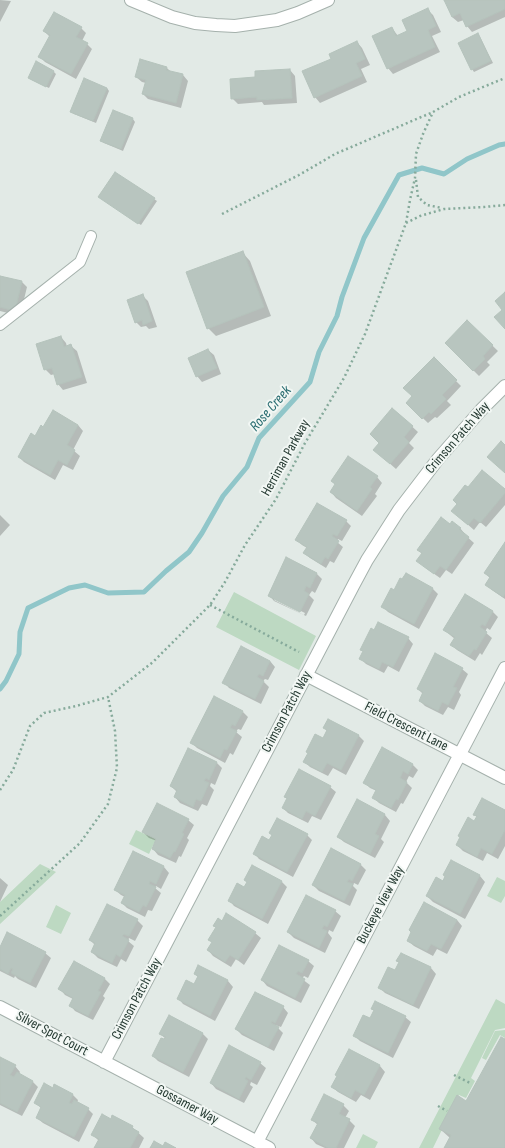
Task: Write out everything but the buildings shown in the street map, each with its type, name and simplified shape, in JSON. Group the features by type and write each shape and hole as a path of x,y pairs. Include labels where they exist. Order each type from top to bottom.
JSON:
{"street":[{"path":"131,0 172,17 195,23 235,26 277,20 328,0"},
{"name":"Crimson Patch Way","path":"104,1062 364,567 400,510 434,464 459,434 505,386"},
{"name":"Buckeye View Way","path":"257,1142 505,668"},
{"name":"Field Crescent Lane","path":"306,675 505,778"},
{"name":"Silver Spot Court","path":"0,1007 104,1062"},
{"name":"Gossamer Way","path":"104,1062 269,1148"}],"lane":[{"path":"0,325 80,262 91,236"}],"path":[{"path":"222,214 299,175 335,154 433,112 459,97 505,78"},
{"name":"Herriman Parkway","path":"0,790 13,770 30,726 44,713 108,697 153,662 210,605 225,582 245,545 276,498 305,443 344,378 365,334 406,223 416,178 416,154 433,112"},
{"path":"416,178 418,197 427,205 444,209"},
{"path":"406,223 420,216 444,209 505,205"},
{"path":"210,605 299,652"},
{"path":"0,916 80,843 108,804 117,768 115,731 108,697"},
{"path":"454,1075 470,1083"},
{"path":"438,1106 447,1111"}],"green space":[{"path":"234,592 316,636 299,670 216,627"},
{"path":"136,830 156,839 149,854 129,844"},
{"path":"40,864 56,872 0,924 0,902"},
{"path":"497,877 505,881 505,896 501,903 487,896"},
{"path":"56,905 71,913 61,934 46,927"},
{"path":"496,999 505,1004 505,1028 495,1030 471,1078 475,1081 466,1098 459,1095 433,1148 419,1148"},
{"path":"505,1030 505,1038 500,1035 486,1060 482,1058 495,1031"},
{"path":"363,1134 378,1142 375,1148 356,1148"}],"waterway":[{"name":"Rose Creek","path":"0,689 6,681 19,654 20,632 28,608 69,588 85,585 108,593 144,592 189,552 202,533 223,496 247,467 259,438 310,382 319,352 337,316 342,297 364,238 399,175 422,168 444,174 467,159 499,145 505,144"}]}
